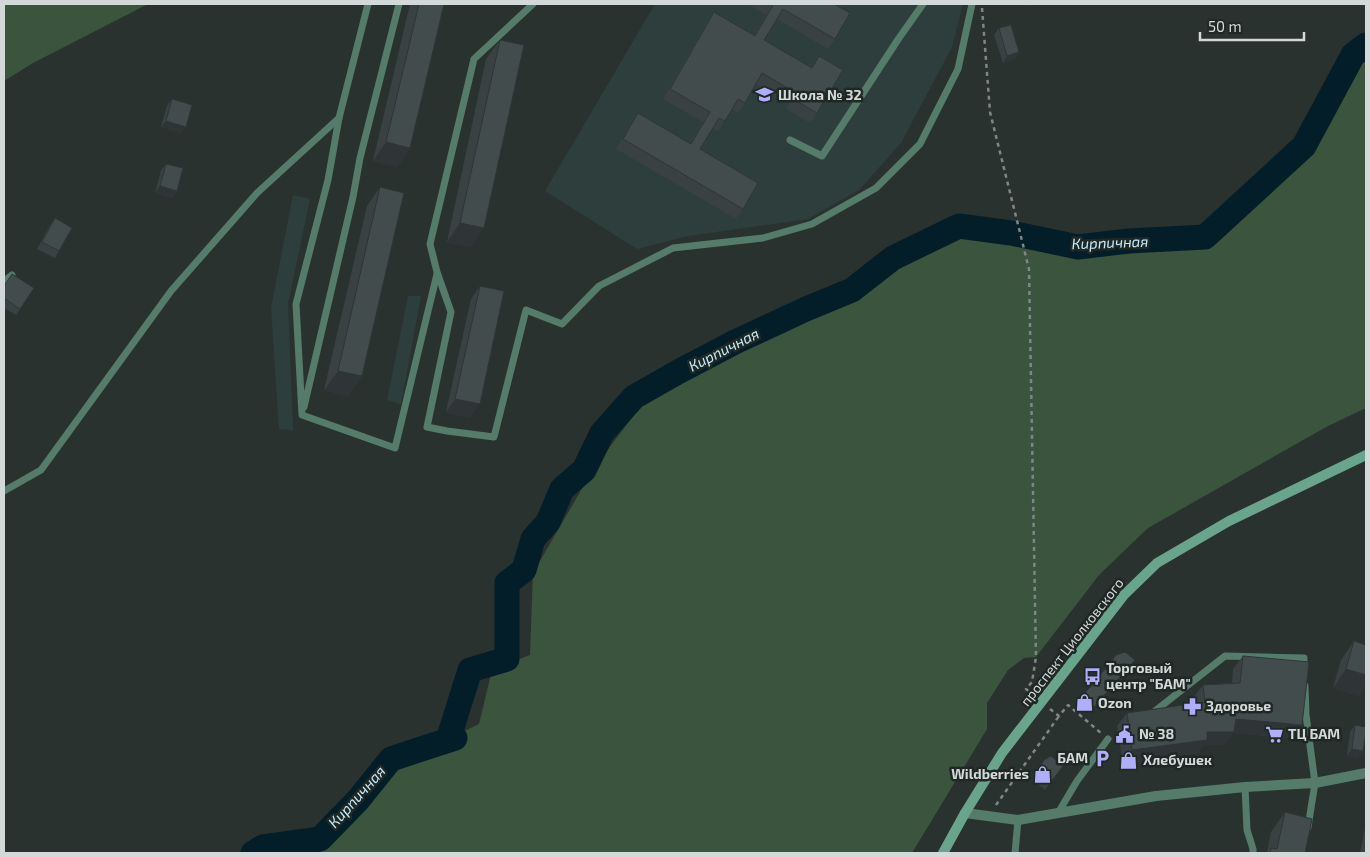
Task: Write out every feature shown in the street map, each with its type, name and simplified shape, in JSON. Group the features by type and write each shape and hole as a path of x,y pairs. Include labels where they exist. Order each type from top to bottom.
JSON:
{"main road":[{"name":"проспект Циолковского","path":"943,853 1002,753 1124,595 1157,564 1229,521 1366,455"}],"street":[{"path":"965,813 1018,820 1156,796 1245,787 1315,783 1366,773"}],"lane":[{"path":"302,415 296,304 328,180 339,118 368,4"},
{"path":"302,415 353,197 360,158 399,4"},
{"path":"533,4 474,59 430,244 437,272 452,312 427,427 494,437 526,310 562,324 599,286 673,248 763,238 812,224 876,188 920,144 958,69 972,4"},
{"path":"790,140 822,156 923,4"},
{"path":"4,492 41,470 171,292 256,193 339,118"},
{"path":"302,415 395,448 437,272"},
{"path":"4,281 12,275"},
{"path":"1155,711 1225,656 1304,658 1306,715 1315,783 1306,839"},
{"path":"1058,813 1077,781 1108,739"},
{"path":"1245,787 1247,830 1253,853"},
{"path":"1016,853 1018,820"}],"path":[{"path":"982,4 990,112 1029,269 1036,656"},
{"path":"988,816 1059,716"},
{"path":"1085,719 1108,739"}],"shaded area":[{"name":"Школа № 32","path":"655,4 963,4 952,47 901,143 859,190 808,219 688,236 637,249 545,191"},
{"path":"293,195 310,199 288,304 293,430 279,429 271,308"},
{"path":"408,296 421,296 401,404 387,400"}],"green space":[{"path":"148,4 33,63 4,81 4,5"},
{"path":"1366,48 1366,408 1328,426 1148,528 1099,575 1036,657 1024,658 1008,670 987,703 987,729 912,853 255,853 289,838 333,837 365,798 398,763 479,724 492,670 530,655 533,573 594,468 640,407 695,370 958,239 1020,230 1096,249 1220,235 1324,131"}],"building":[{"path":"419,4 444,4 410,148 386,142"},
{"path":"772,4 834,4 850,13 835,39 783,9 764,40 812,68 819,56 843,70 817,113 793,99 796,93 762,73 745,103 738,99 725,121 719,118 700,149 758,183 743,209 623,139 638,113 691,144 710,112 670,89 714,12 755,36"},
{"path":"1011,25 1019,52 1007,56 999,28"},
{"path":"500,40 524,45 484,228 460,223"},
{"path":"172,99 192,105 186,127 166,121"},
{"path":"166,164 183,168 177,191 160,186"},
{"path":"380,187 404,193 362,376 338,371"},
{"path":"55,218 72,228 59,251 42,242"},
{"path":"12,274 34,288 20,309 4,298 4,286"},
{"path":"480,286 504,291 480,404 455,399"},
{"path":"1354,641 1366,645 1366,675 1346,669"},
{"path":"1125,652 1135,660 1094,707 1085,698 1086,692 1097,683 1099,676 1104,670 1112,668 1113,659 1116,655"},
{"path":"1243,656 1309,662 1302,725 1236,719 1234,732 1207,732 1207,740 1132,750 1127,713 1205,702 1203,685 1240,683"},
{"path":"1355,725 1366,727 1363,751 1352,749"},
{"path":"1051,756 1063,766 1050,783 1039,774 1044,760"},
{"path":"1285,812 1312,819 1305,853 1270,853 1271,848 1277,849"}],"waterway":[{"name":"Кирпичная","path":"253,853 263,847 320,839 358,800 391,759 455,738 448,740 470,670 507,659 507,583 524,570 533,539 548,522 562,489 584,470 602,433 634,397 735,342 852,290 893,258 959,226 1011,233 1078,247 1129,241 1205,237 1304,146 1353,55 1366,45"}],"place":[{"name":"Школа № 32","path":"764,95"},
{"name":"Торговый центр \"БАМ\"","path":"1092,676"},
{"name":"Ozon","path":"1084,703"},
{"name":"Здоровье","path":"1192,706"},
{"name":"№ 38","path":"1125,734"},
{"name":"ТЦ БАМ","path":"1274,734"},
{"name":"БАМ","path":"1102,758"},
{"name":"Хлебушек","path":"1129,760"},
{"name":"Wildberries","path":"1043,774"}]}
